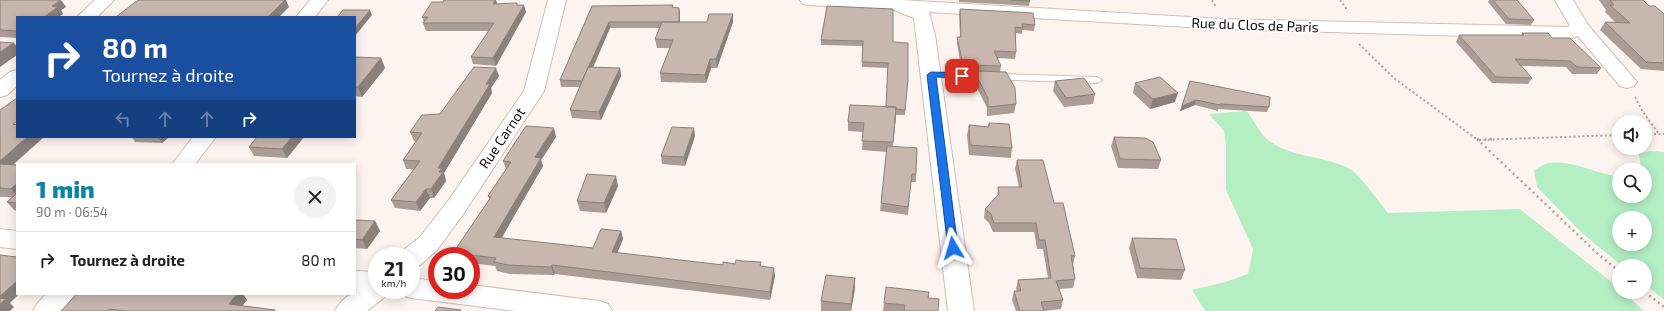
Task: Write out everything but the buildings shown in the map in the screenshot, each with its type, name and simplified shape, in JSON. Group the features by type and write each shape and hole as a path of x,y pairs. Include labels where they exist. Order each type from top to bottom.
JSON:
{"street":[{"path":"87,16 105,0"},
{"path":"306,16 320,0"},
{"name":"Rue Carnot","path":"420,251 428,244 456,207 534,91 557,0"},
{"name":"Rue du Clos de Paris","path":"809,0 893,2 1223,24 1569,33 1581,28"},
{"path":"1564,0 1581,28 1627,82"},
{"path":"893,2 922,15 961,311"},
{"path":"0,91 16,77"},
{"path":"184,163 204,138"},
{"path":"0,238 16,240"},
{"path":"356,281 368,282"},
{"path":"420,289 599,311"},
{"path":"46,311 61,295"},
{"path":"348,311 368,297"}],"lane":[{"path":"931,75 1097,80"}],"path":[{"path":"1347,28 1355,39 1395,79 1478,140 1599,255 1612,265"},
{"path":"1627,82 1642,112 1659,134"},
{"path":"1652,134 1664,134"},
{"path":"1478,140 1612,135"},
{"path":"1652,298 1664,307"}],"green space":[{"path":"1247,111 1262,134 1281,148 1339,164 1350,169 1364,183 1388,213 1520,209 1612,282 1612,299 1631,299 1644,311 1205,311 1192,290 1225,282 1248,274 1253,249 1226,190 1226,145 1224,131 1209,114"},
{"path":"1652,151 1664,152 1664,300 1652,290 1652,259 1613,259 1583,234 1537,187 1534,170 1549,163 1576,165 1612,175 1612,203 1652,203 1652,163 1640,163 1639,155 1652,155"}],"route":[{"path":"953,248 931,75 962,76"}]}
